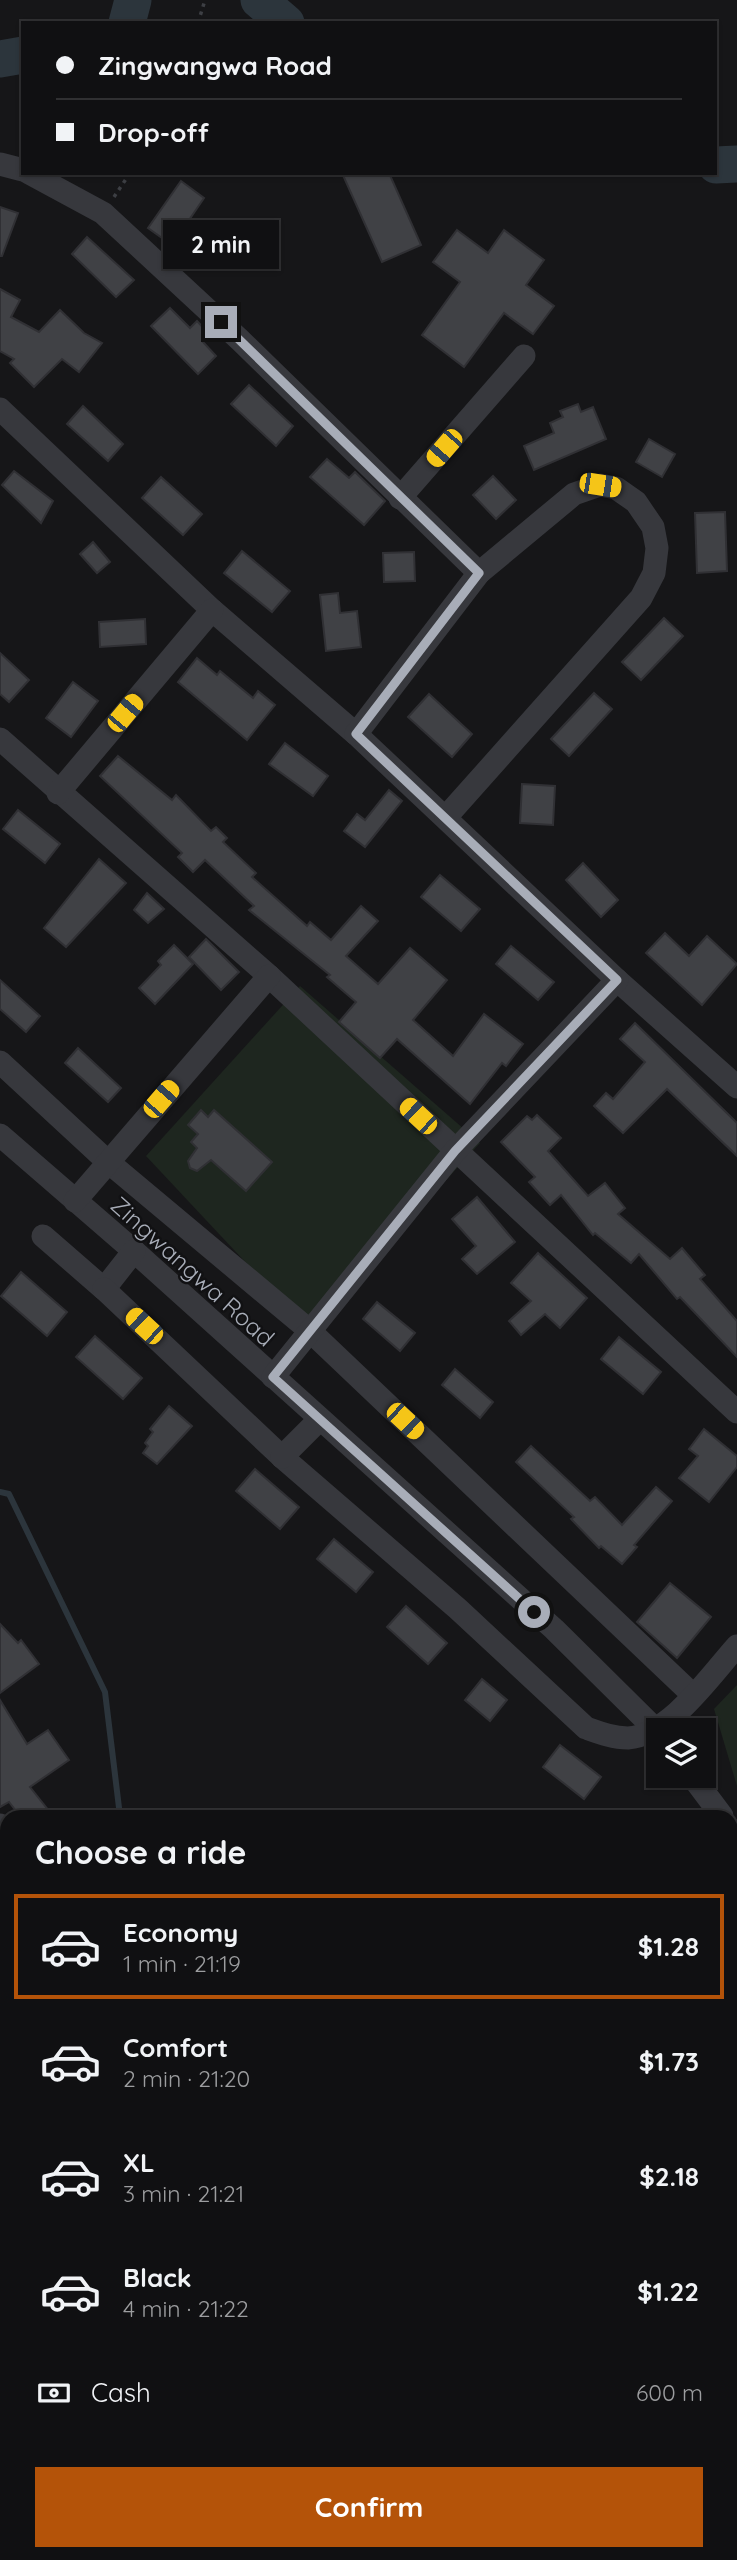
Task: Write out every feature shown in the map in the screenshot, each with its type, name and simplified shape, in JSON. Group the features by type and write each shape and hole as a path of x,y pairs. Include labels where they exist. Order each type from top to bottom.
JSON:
{"street":[{"path":"0,164 21,169"},
{"path":"33,175 103,213 240,340 479,573"},
{"path":"400,498 524,356"},
{"path":"0,409 212,610 356,734 617,980 737,1087"},
{"path":"356,734 479,573 562,502 587,488 600,485 616,488 636,502 653,527 657,548 654,573 641,598 446,817"},
{"path":"58,793 212,610"},
{"path":"0,739 58,793 269,976 737,1412"},
{"path":"75,1201 269,976"},
{"path":"273,1377 455,1151 617,980"},
{"path":"0,1062 107,1161 309,1330 693,1695"},
{"name":"Zingwangwa Road","path":"0,1135 134,1251 554,1629 646,1719"},
{"path":"43,1236 104,1289 282,1457 458,1609 586,1728 608,1736 629,1738 646,1734"},
{"path":"104,1289 134,1251"},
{"path":"282,1457 319,1420"},
{"path":"671,1718 737,1646"},
{"path":"701,1788 718,1810"}],"path":[{"path":"199,21 205,0"},
{"path":"103,213 129,175"}],"shaded area":[{"path":"300,986 480,1143 309,1330 146,1156"},
{"path":"737,1685 737,1786 714,1709"}],"building":[{"path":"343,175 390,175 421,245 382,262"},
{"path":"181,181 204,198 172,245 148,228"},
{"path":"0,207 18,213 2,256 0,256"},
{"path":"457,230 488,253 504,230 544,260 526,285 554,306 533,334 504,313 464,367 422,335 460,282 433,262"},
{"path":"87,237 134,280 116,297 72,254"},
{"path":"0,289 20,300 11,317 39,332 60,310 84,333 102,343 79,372 62,359 34,387 10,363 14,359 0,351"},
{"path":"170,308 190,328 197,321 210,335 203,342 216,356 198,374 151,326"},
{"path":"249,385 293,426 276,446 231,404"},
{"path":"578,404 581,412 593,407 606,439 534,470 524,446 554,433 550,423 563,417 560,411"},
{"path":"83,406 123,444 108,461 67,424"},
{"path":"649,439 675,454 662,477 636,462"},
{"path":"327,459 349,478 355,472 385,501 364,525 310,477"},
{"path":"14,471 53,501 41,523 2,485"},
{"path":"493,476 516,500 496,519 473,495"},
{"path":"161,477 202,514 183,535 142,498"},
{"path":"725,512 727,571 697,573 695,513"},
{"path":"93,542 110,562 97,573 80,554"},
{"path":"242,551 290,591 272,612 224,573"},
{"path":"414,552 415,581 384,582 383,553"},
{"path":"338,593 340,613 357,611 361,647 326,651 320,595"},
{"path":"664,618 683,636 641,680 622,662"},
{"path":"145,619 146,644 100,647 99,622"},
{"path":"0,653 29,680 9,702 0,694"},
{"path":"197,658 217,675 220,671 253,698 258,691 275,705 247,740 178,682"},
{"path":"73,682 98,701 71,737 46,718"},
{"path":"594,693 612,709 569,756 551,739"},
{"path":"429,694 472,734 452,757 408,717"},
{"path":"285,743 328,776 313,796 269,764"},
{"path":"118,756 172,800 176,795 211,831 216,827 227,838 223,842 256,873 252,877 307,926 310,922 331,940 361,906 378,921 346,956 378,984 410,948 447,980 413,1020 453,1056 484,1014 523,1044 506,1066 502,1063 470,1104 397,1039 380,1058 339,1022 356,1002 327,977 330,975 249,910 254,906 205,860 193,872 178,857 182,853 100,776"},
{"path":"522,784 555,786 553,825 520,823"},
{"path":"389,790 402,801 365,847 344,831 357,814 365,820"},
{"path":"18,810 60,844 45,863 3,829"},
{"path":"99,859 126,883 66,947 44,928"},
{"path":"583,863 618,900 601,917 566,880"},
{"path":"440,875 480,909 461,931 421,897"},
{"path":"147,893 164,909 148,923 134,910"},
{"path":"665,933 689,956 707,936 737,964 702,1005 646,953"},
{"path":"206,939 239,972 221,990 189,957"},
{"path":"174,945 193,964 155,1004 139,988 161,965 158,961"},
{"path":"511,946 554,982 538,1000 496,964"},
{"path":"0,980 40,1016 26,1032 0,1009"},
{"path":"635,1023 737,1123 737,1156 667,1089 623,1133 594,1106 606,1093 613,1099 645,1062 620,1039"},
{"path":"78,1048 121,1088 108,1102 65,1063"},
{"path":"201,1110 208,1117 214,1110 272,1162 246,1191 211,1160 197,1171 190,1168 188,1161 197,1148 191,1142 198,1134 188,1125"},
{"path":"537,1115 561,1138 548,1151 588,1196 605,1183 625,1208 618,1214 670,1259 682,1248 705,1275 700,1279 737,1321 737,1357 680,1297 677,1299 639,1254 631,1263 595,1233 593,1235 561,1195 550,1205 529,1182 535,1177 501,1142 527,1116 532,1120"},
{"path":"477,1197 515,1242 477,1274 462,1259 476,1246 452,1219"},
{"path":"538,1253 587,1298 560,1328 545,1314 521,1335 509,1321 531,1301 511,1283"},
{"path":"21,1272 67,1312 47,1336 1,1296"},
{"path":"377,1302 415,1333 400,1351 363,1319"},
{"path":"95,1336 142,1378 123,1399 76,1357"},
{"path":"619,1337 661,1372 643,1394 601,1359"},
{"path":"455,1369 493,1402 480,1418 442,1385"},
{"path":"169,1406 192,1426 157,1464 143,1453 148,1446 145,1443 153,1432 150,1429"},
{"path":"704,1429 737,1456 737,1467 709,1502 679,1478 698,1456 689,1449"},
{"path":"531,1446 590,1501 595,1497 622,1525 656,1487 672,1501 634,1545 637,1547 622,1564 601,1546 599,1548 571,1519 574,1517 516,1462"},
{"path":"255,1469 299,1507 280,1529 236,1491"},
{"path":"334,1539 373,1572 356,1592 317,1559"},
{"path":"670,1583 711,1617 677,1658 637,1622"},
{"path":"406,1606 447,1643 428,1664 387,1627"},
{"path":"0,1624 18,1643 21,1640 39,1664 0,1693"},
{"path":"482,1679 507,1700 490,1721 465,1700"},
{"path":"0,1700 27,1744 48,1730 69,1760 30,1787 48,1810 15,1810 9,1802 0,1807"},
{"path":"560,1745 601,1777 584,1799 543,1767"}],"waterway":[{"path":"128,21 133,0"},
{"path":"259,0 284,21"},
{"path":"0,59 21,55"},
{"path":"717,165 737,164"},
{"path":"0,1492 9,1494 105,1692 119,1810"}],"route":[{"path":"221,322 479,573 356,734 617,980 455,1151 273,1377 534,1612"}]}
